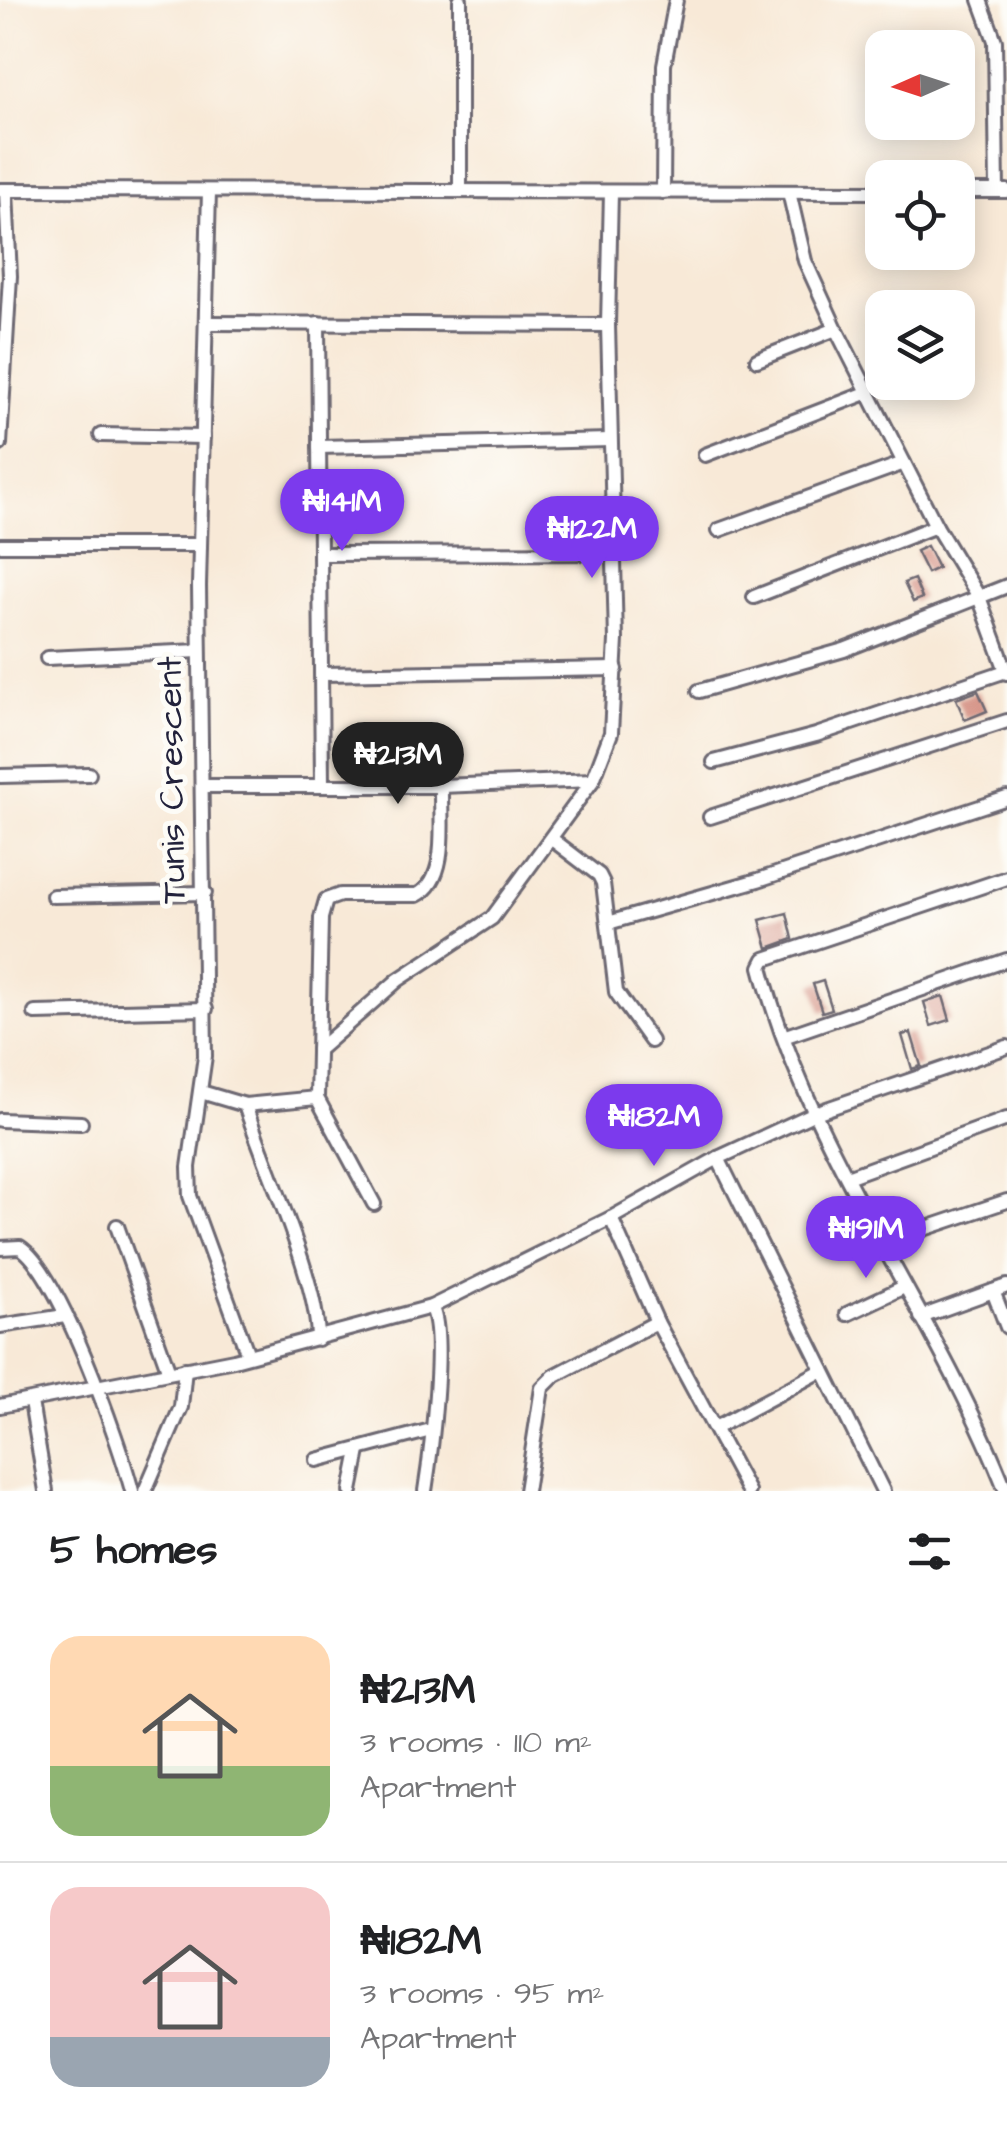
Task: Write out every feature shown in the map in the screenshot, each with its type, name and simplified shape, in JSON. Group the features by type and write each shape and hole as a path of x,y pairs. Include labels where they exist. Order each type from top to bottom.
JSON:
{"street":[{"path":"460,0 460,190"},
{"path":"662,192 664,65 676,0"},
{"path":"975,192 1002,191 995,41 980,0"},
{"path":"0,444 5,276 3,190 865,192"},
{"name":"Tunis Crescent","path":"210,192 199,651 206,1009 190,1196 248,1355"},
{"path":"318,1050 398,980 492,918 553,840 593,780 612,733 616,669 608,325 611,192"},
{"path":"789,192 806,261 865,386"},
{"path":"208,323 608,325"},
{"path":"318,323 322,785"},
{"path":"757,360 836,329"},
{"path":"705,455 865,393"},
{"path":"714,762 816,735 1007,672 978,597 936,526 872,400"},
{"path":"101,434 203,437"},
{"path":"320,446 610,440"},
{"path":"718,530 904,463"},
{"path":"754,597 936,526"},
{"path":"0,545 200,545"},
{"path":"321,554 612,553"},
{"path":"700,691 844,650 1007,586"},
{"path":"46,658 199,651"},
{"path":"323,674 616,669"},
{"path":"710,818 1007,722"},
{"path":"0,776 88,774"},
{"path":"203,786 441,786 593,780"},
{"path":"374,1204 317,1098 321,918 326,900 340,895 417,895 427,890 437,876 441,786"},
{"path":"608,924 758,880 1007,798"},
{"path":"553,840 599,874 616,992 651,1041"},
{"path":"1007,878 765,958 763,974 816,1112 847,1178 1007,1491"},
{"path":"53,896 205,893"},
{"path":"786,1036 1007,960"},
{"path":"35,1013 206,1009"},
{"path":"0,1406 31,1402 93,1384 185,1370 431,1307 611,1218 718,1158 816,1112 1007,1047"},
{"path":"201,1092 245,1105 317,1098"},
{"path":"245,1105 306,1278 322,1338"},
{"path":"847,1178 1007,1119"},
{"path":"0,1120 82,1123"},
{"path":"718,1158 884,1491"},
{"path":"882,1243 1007,1200"},
{"path":"611,1218 657,1322 748,1491"},
{"path":"118,1226 169,1372"},
{"path":"0,1248 20,1247 32,1254 65,1316 132,1491"},
{"path":"847,1314 904,1287"},
{"path":"921,1317 1000,1288 1007,1328"},
{"path":"425,1491 438,1356 436,1315 431,1307"},
{"path":"0,1326 65,1316"},
{"path":"526,1491 542,1388 554,1376 657,1322"},
{"path":"145,1491 181,1407 185,1370"},
{"path":"716,1428 824,1370"},
{"path":"31,1402 46,1491"},
{"path":"317,1460 431,1430"},
{"path":"351,1491 359,1451"}],"building":[{"path":"927,546 938,568 927,573 916,551"},
{"path":"914,579 922,598 913,602 904,583"},
{"path":"978,691 987,711 965,720 956,699"},
{"path":"787,913 793,939 768,948 760,920"},
{"path":"823,981 832,1009 822,1012 813,984"},
{"path":"943,996 950,1020 931,1026 924,1002"},
{"path":"911,1033 921,1066 912,1069 902,1035"}]}
